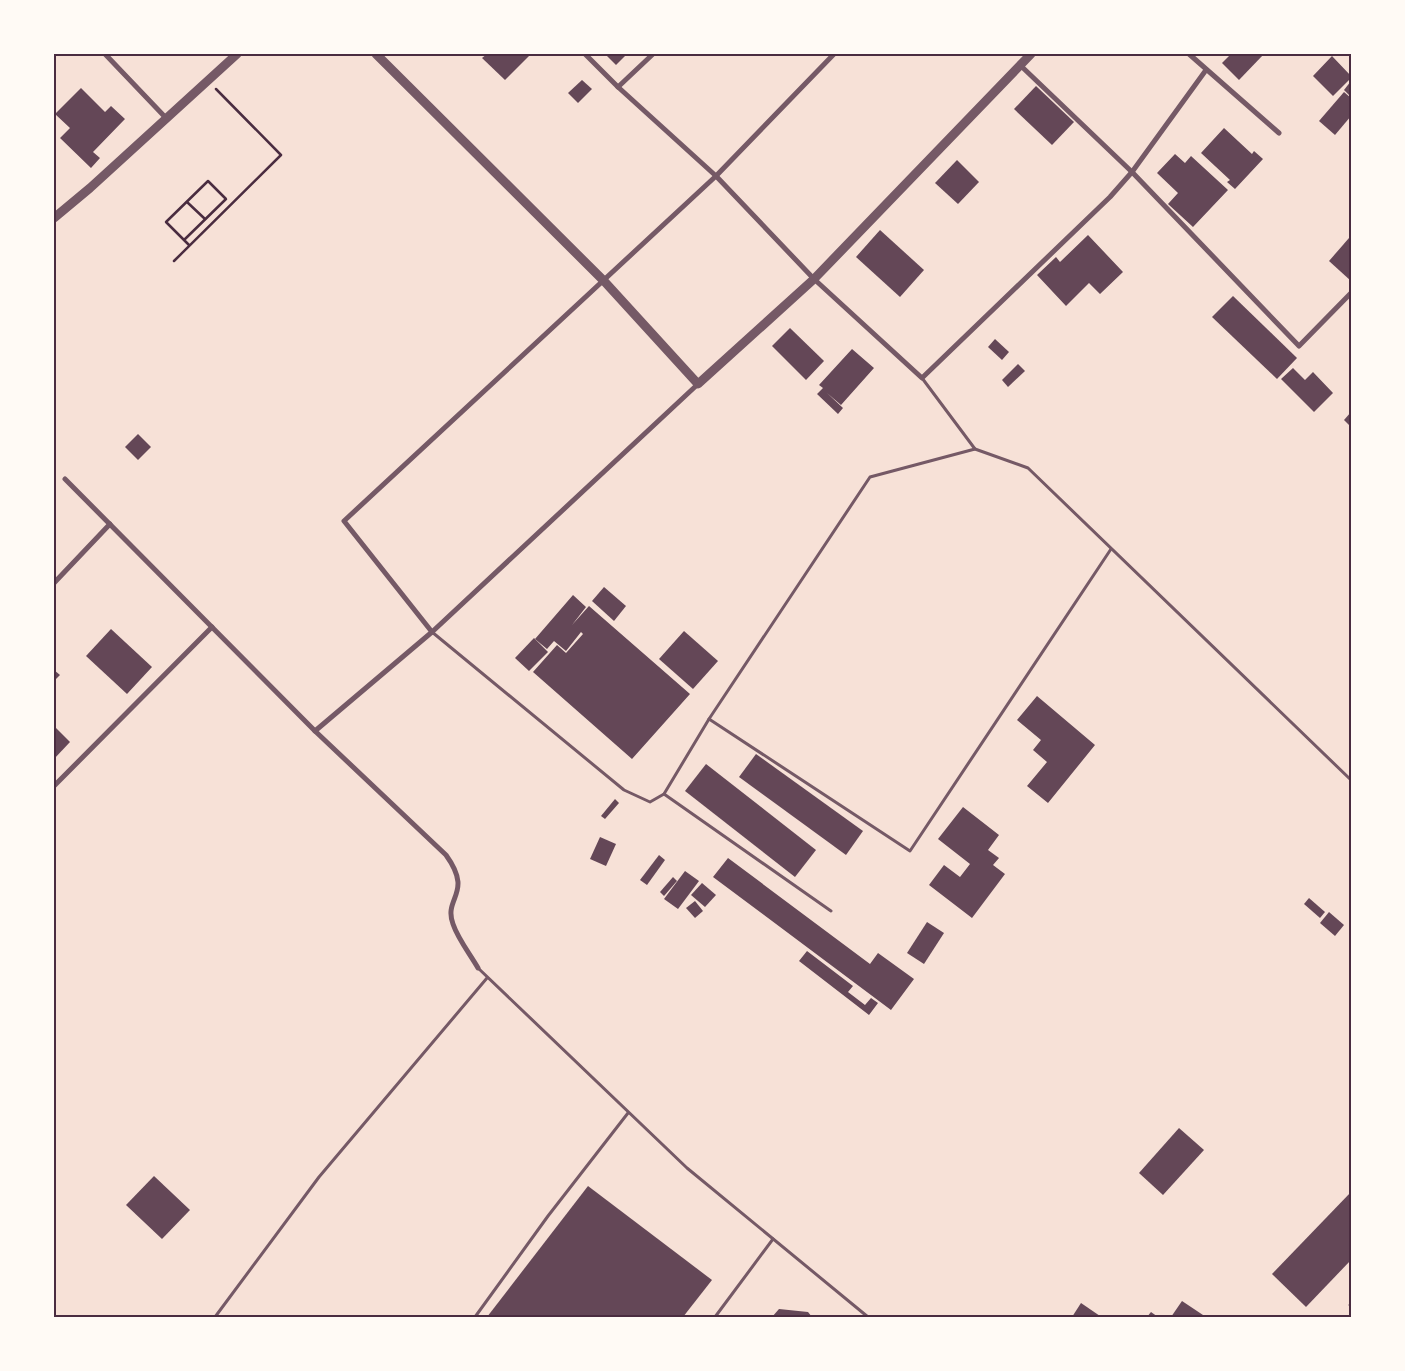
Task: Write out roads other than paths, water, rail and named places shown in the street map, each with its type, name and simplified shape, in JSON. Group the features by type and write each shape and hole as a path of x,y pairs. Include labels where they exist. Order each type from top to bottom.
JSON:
{"street":[{"path":"105,54 166,118"},
{"path":"54,218 237,54"},
{"path":"376,54 604,281 698,384"},
{"path":"585,54 618,87 716,176 814,279 922,378 1110,197 1132,172 1206,70"},
{"path":"618,87 653,54"},
{"path":"432,632 344,521 716,176 834,54"},
{"path":"315,731 432,632 698,384 814,279 1031,54"},
{"path":"1189,54 1279,133"},
{"path":"1020,65 1132,172 1299,346 1351,293"},
{"path":"65,479 315,731 446,855 458,874 459,884 452,915 453,924 478,968"},
{"path":"54,583 110,524"},
{"path":"54,786 212,627"}],"lane":[{"path":"922,378 975,449 1028,468 1351,780"},
{"path":"432,632 624,790 650,802 664,794 709,719 870,477 975,449"},
{"path":"709,719 910,851 1111,549"},
{"path":"664,794 831,911"},
{"path":"478,968 687,1168 868,1317"},
{"path":"215,1317 320,1177 487,978"},
{"path":"475,1317 548,1216 628,1113"},
{"path":"715,1317 773,1239"}]}
